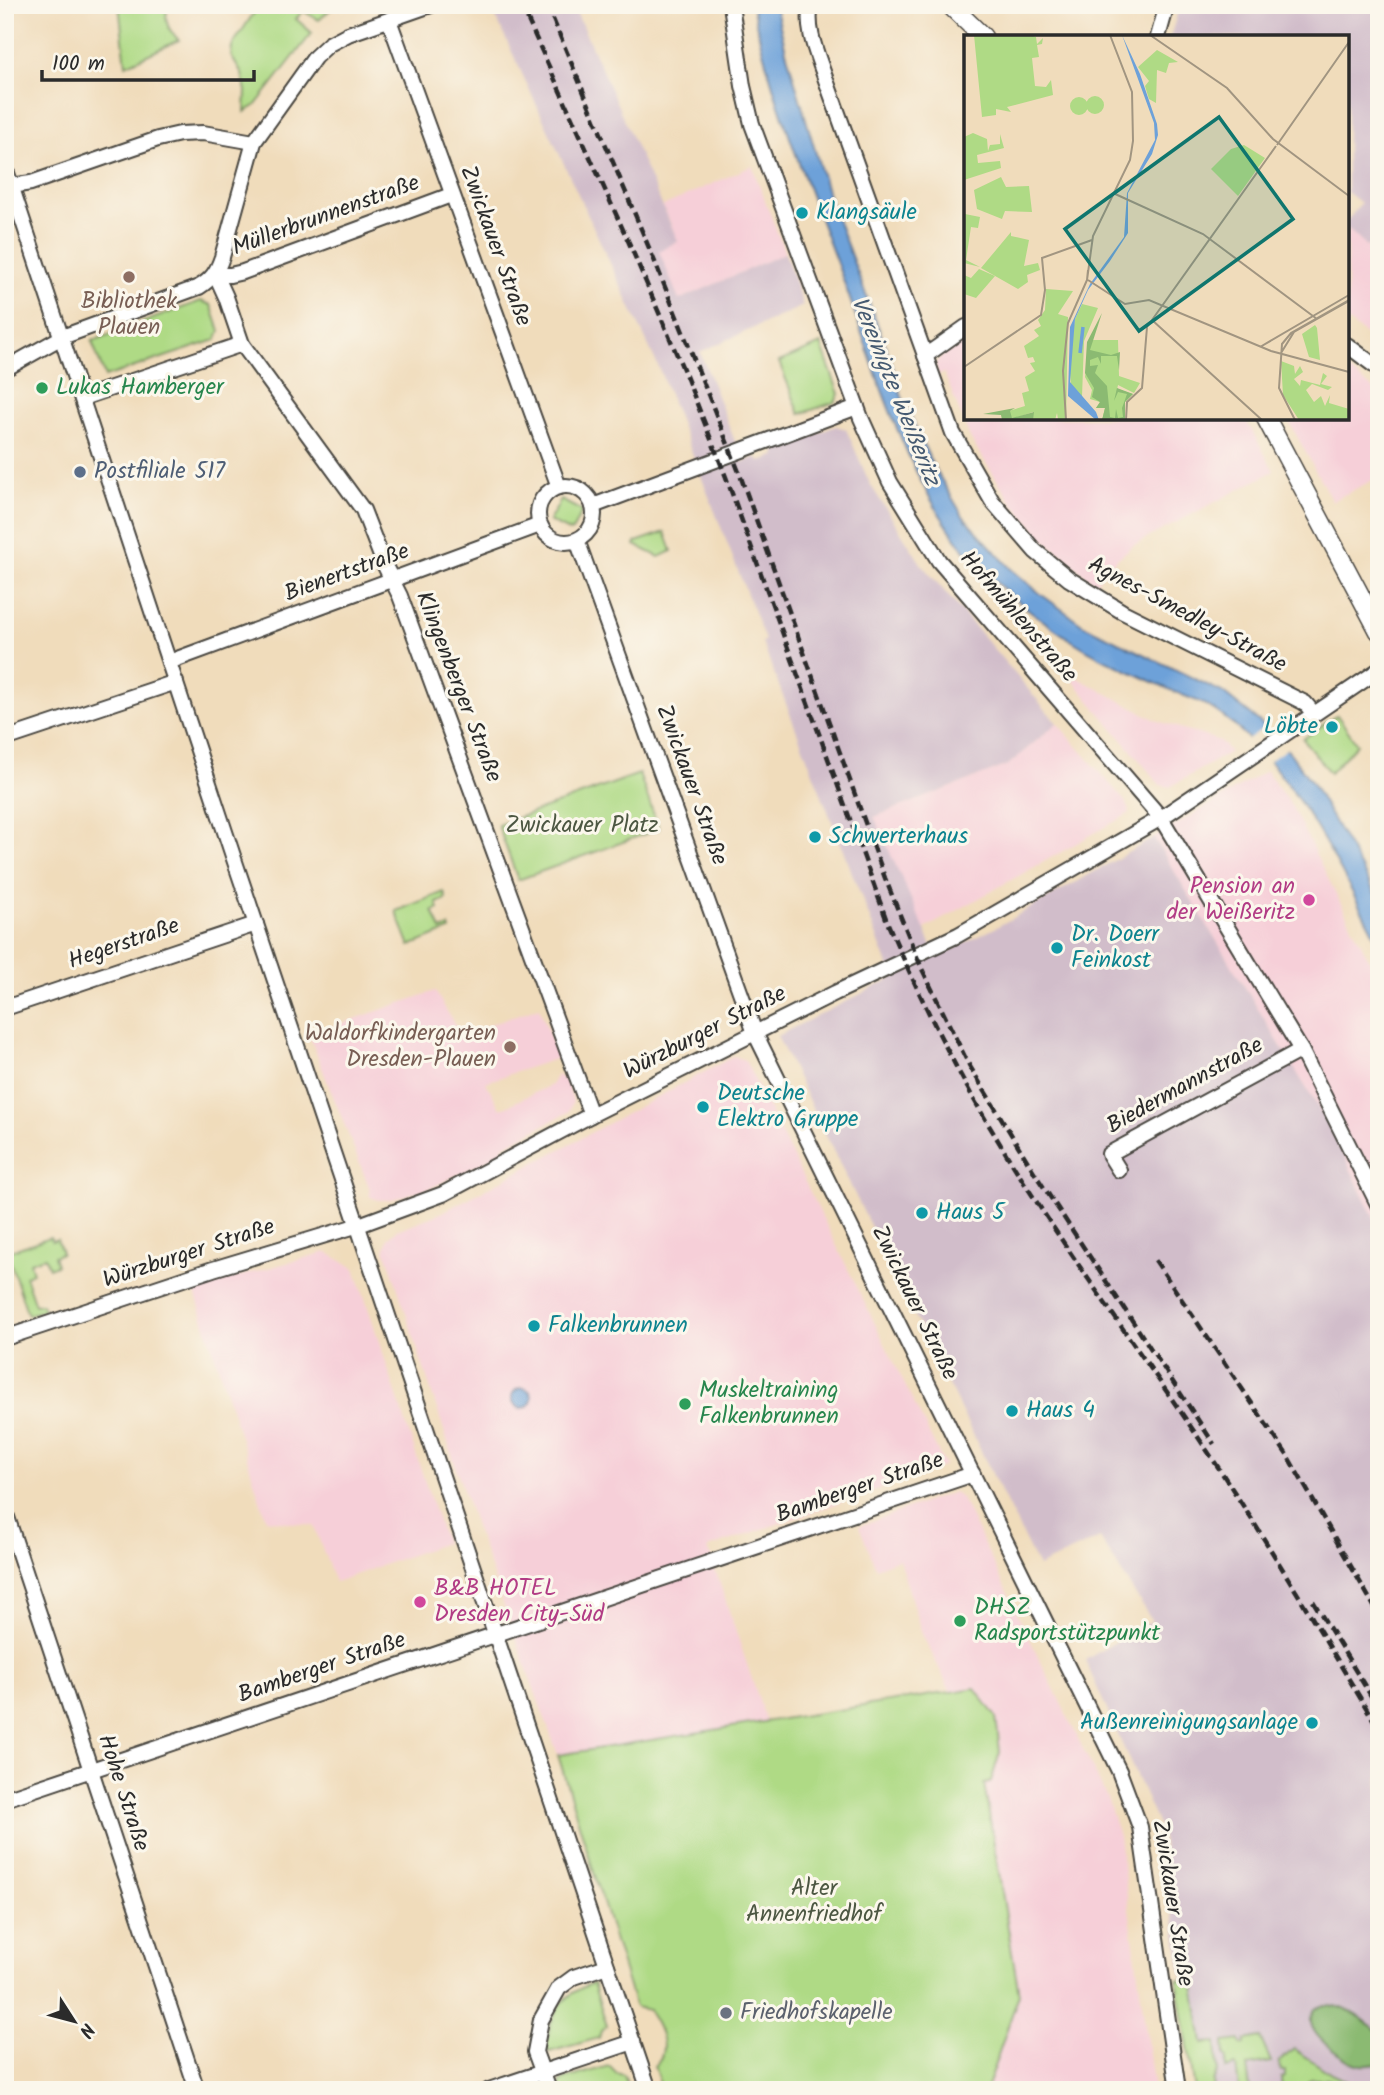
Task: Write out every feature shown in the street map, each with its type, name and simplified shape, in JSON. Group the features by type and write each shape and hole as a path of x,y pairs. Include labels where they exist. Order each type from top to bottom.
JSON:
{"main road":[{"path":"950,5 981,35"},
{"path":"1267,420 1379,631"}],"street":[{"path":"216,275 254,142 301,76 322,50 348,34 431,5"},
{"name":"Hofmühlenstraße","path":"731,5 743,86 752,124 857,407 890,481 939,561 1161,818 1301,1050 1379,1206"},
{"name":"Agnes-Smedley-Straße","path":"811,5 808,16 810,28 822,69 953,433 992,501 1035,551 1069,579 1123,612 1305,703 1314,714"},
{"path":"1159,35 1167,5"},
{"name":"Zwickauer Straße","path":"389,20 559,487"},
{"path":"9,188 158,139 203,132 254,142"},
{"path":"5,167 9,188 62,337 256,924 649,2090"},
{"name":"Müllerbrunnenstraße","path":"5,369 62,337 199,287 216,275 243,272 451,195"},
{"name":"Klingenberger Straße","path":"216,275 242,344 363,510 413,631 592,1115"},
{"path":"925,356 964,328"},
{"path":"82,398 242,344"},
{"path":"1349,346 1379,369"},
{"path":"593,506 857,407"},
{"path":"568,486 579,490 593,506 591,527 577,540 555,540 544,532 540,525 538,513 541,501 550,491 559,487 568,486"},
{"name":"Bienertstraße","path":"169,662 540,525"},
{"name":"Zwickauer Straße","path":"577,540 755,1033 1119,1771 1140,1828 1178,2090"},
{"name":"Würzburger Straße","path":"5,1338 213,1269 359,1225 443,1194 755,1033 958,935 1161,818 1379,670"},
{"path":"5,739 176,682"},
{"name":"Hegerstraße","path":"5,1008 256,924"},
{"name":"Biedermannstraße","path":"1119,1170 1109,1154 1301,1050"},
{"name":"Bamberger Straße","path":"5,1799 972,1474"},
{"name":"Hohe Straße","path":"5,1511 197,2090"},
{"path":"548,2090 535,2052 536,2036 548,2004 559,1988 574,1977 607,1966"},
{"path":"489,2090 633,2042"}],"shaded area":[{"path":"573,5 678,241 659,251 679,300 785,253 803,306 700,352 743,462 756,457 761,461 775,456 777,449 836,426 846,429 870,484 922,565 1057,723 1008,765 874,817 937,957 993,929 1154,838 1330,1127 1379,1228 1379,2090 1353,2090 1313,2070 1296,2090 1199,2090 1161,1832 1085,1660 1152,1621 1100,1538 1038,1567 777,1036 893,978 658,366 491,7"},
{"path":"1180,5 1379,5 1379,235 1367,247 1349,230 1349,218 1361,203 1349,194 1349,35 1171,35"},
{"path":"752,166 785,253 679,300 658,251 678,241 663,206"},
{"path":"1349,230 1367,247 1379,235 1379,345 1349,322"},
{"path":"964,340 964,420 1246,420 1274,471 1134,545 1110,565 1095,584 1042,538 1011,501 971,440 944,373 938,375 935,364"},
{"path":"1349,370 1379,393 1379,477 1332,501 1288,420 1349,420"},
{"path":"1065,671 1158,721 1220,741 1230,752 1170,787 1160,785"},
{"path":"1057,723 1125,801 1130,813 923,930 874,817 1008,765"},
{"path":"1266,771 1291,805 1379,979 1379,1228 1330,1127 1154,838"},
{"path":"435,991 461,1035 539,1007 558,1058 486,1082 500,1109 551,1085 557,1075 566,1081 573,1101 569,1112 505,1145 501,1154 431,1188 389,1200 379,1200 370,1197 369,1187 309,1035"},
{"path":"734,1056 745,1060 945,1466 708,1548 766,1721 558,1755 475,1526 385,1249 388,1238 397,1230 441,1213"},
{"path":"326,1252 355,1268 445,1543 335,1582 314,1526 266,1519 194,1289"},
{"path":"954,1492 962,1499 1107,1798 1119,1836 1154,2090 986,2090 992,2068 984,1784 973,1688 951,1692 922,1634 899,1559 876,1568 859,1526"},
{"path":"1313,2070 1353,2090 1296,2090"}],"green space":[{"path":"119,5 168,5 168,24 179,40 126,65"},
{"path":"259,5 329,5 332,8 319,20 303,11 296,19 312,33 255,106 245,112 246,91 242,74 231,56 232,46"},
{"path":"201,301 211,305 220,331 216,340 105,377 92,341"},
{"path":"821,344 839,394 835,402 800,414 779,362"},
{"path":"561,500 582,511 570,532 549,521"},
{"path":"665,532 672,551 659,557 635,545 636,542"},
{"path":"1337,715 1357,744 1330,773 1303,739"},
{"name":"Zwickauer Platz","path":"639,774 659,829 518,880 498,825"},
{"path":"444,892 446,899 437,903 439,909 433,911 441,930 449,927 450,930 410,946 396,911"},
{"path":"50,1237 52,1241 57,1239 62,1253 54,1256 57,1265 49,1268 45,1257 30,1262 33,1273 25,1276 35,1305 42,1304 44,1310 28,1315 7,1252"},
{"name":"Alter Annenfriedhof","path":"975,1688 996,1717 1000,1752 991,1782 984,1784 1019,1994 986,2090 662,2090 654,2066 662,2053 662,2038 648,2010 635,2007 558,1755"},
{"path":"1193,1979 1203,2043 1216,2042 1218,2070 1213,2082 1214,2090 1195,2090 1177,1980"},
{"path":"593,1983 607,2026 601,2031 599,2038 549,2052 546,2048 550,2025 559,2007 573,1993"},
{"path":"1325,2005 1347,2010 1379,2032 1379,2064 1364,2065 1347,2060 1322,2041 1312,2026 1311,2019 1315,2009"},
{"path":"1260,2037 1271,2062 1247,2066 1250,2090 1239,2090 1236,2066 1226,2069 1224,2042 1240,2040 1241,2045 1245,2044 1245,2040"},
{"path":"1295,2049 1331,2074 1352,2084 1378,2090 1349,2090 1328,2079 1311,2079 1300,2090 1282,2090 1281,2078 1285,2077 1285,2071 1281,2071 1279,2062"},
{"path":"609,2066 616,2073 624,2075 629,2090 560,2089 560,2083 565,2079"}],"water":[{"name":"Vereinigte Weißeritz","path":"752,5 775,5 829,198 892,363 902,397 932,464 963,516 1011,569 1085,626 1222,692 1261,723 1290,753 1312,783 1369,882 1379,901 1379,944 1329,848 1309,816 1266,757 1241,731 1206,705 1096,655 1046,623 987,574 961,545 937,511 899,433 803,175 769,74"},
{"path":"522,1388 529,1391 532,1398 529,1405 522,1408 515,1405 512,1398 515,1391"}],"pier":[{"path":"1268,725 1289,747 1265,764 1245,741"}],"railway":[{"path":"521,5 686,376 726,477 888,924 938,1032 1021,1177 1229,1483 1379,1729"},
{"path":"547,5 655,262 739,472 885,878 922,969 969,1065 1039,1180 1214,1444"},
{"path":"1155,1260 1287,1455 1379,1615"},
{"path":"1313,1601 1379,1709"}],"place":[{"name":"Klangsäule","path":"802,213"},
{"name":"Bibliothek Plauen","path":"129,277"},
{"name":"Lukas Hamberger","path":"42,388"},
{"name":"Postfiliale 517","path":"80,472"},
{"name":"Löbte","path":"1332,727"},
{"name":"Schwerterhaus","path":"815,837"},
{"name":"Pension an der Weißeritz","path":"1309,900"},
{"name":"Dr. Doerr Feinkost","path":"1057,948"},
{"name":"Waldorfkindergarten Dresden-Plauen","path":"510,1047"},
{"name":"Deutsche Elektro Gruppe","path":"703,1107"},
{"name":"Haus 5","path":"922,1213"},
{"name":"Falkenbrunnen","path":"534,1326"},
{"name":"Muskeltraining Falkenbrunnen","path":"685,1404"},
{"name":"Haus 4","path":"1012,1411"},
{"name":"B&B HOTEL Dresden City-Süd","path":"420,1602"},
{"name":"DHSZ Radsportstützpunkt","path":"960,1621"},
{"name":"Außenreinigungsanlage","path":"1312,1723"},
{"name":"Friedhofskapelle","path":"726,2013"}]}
